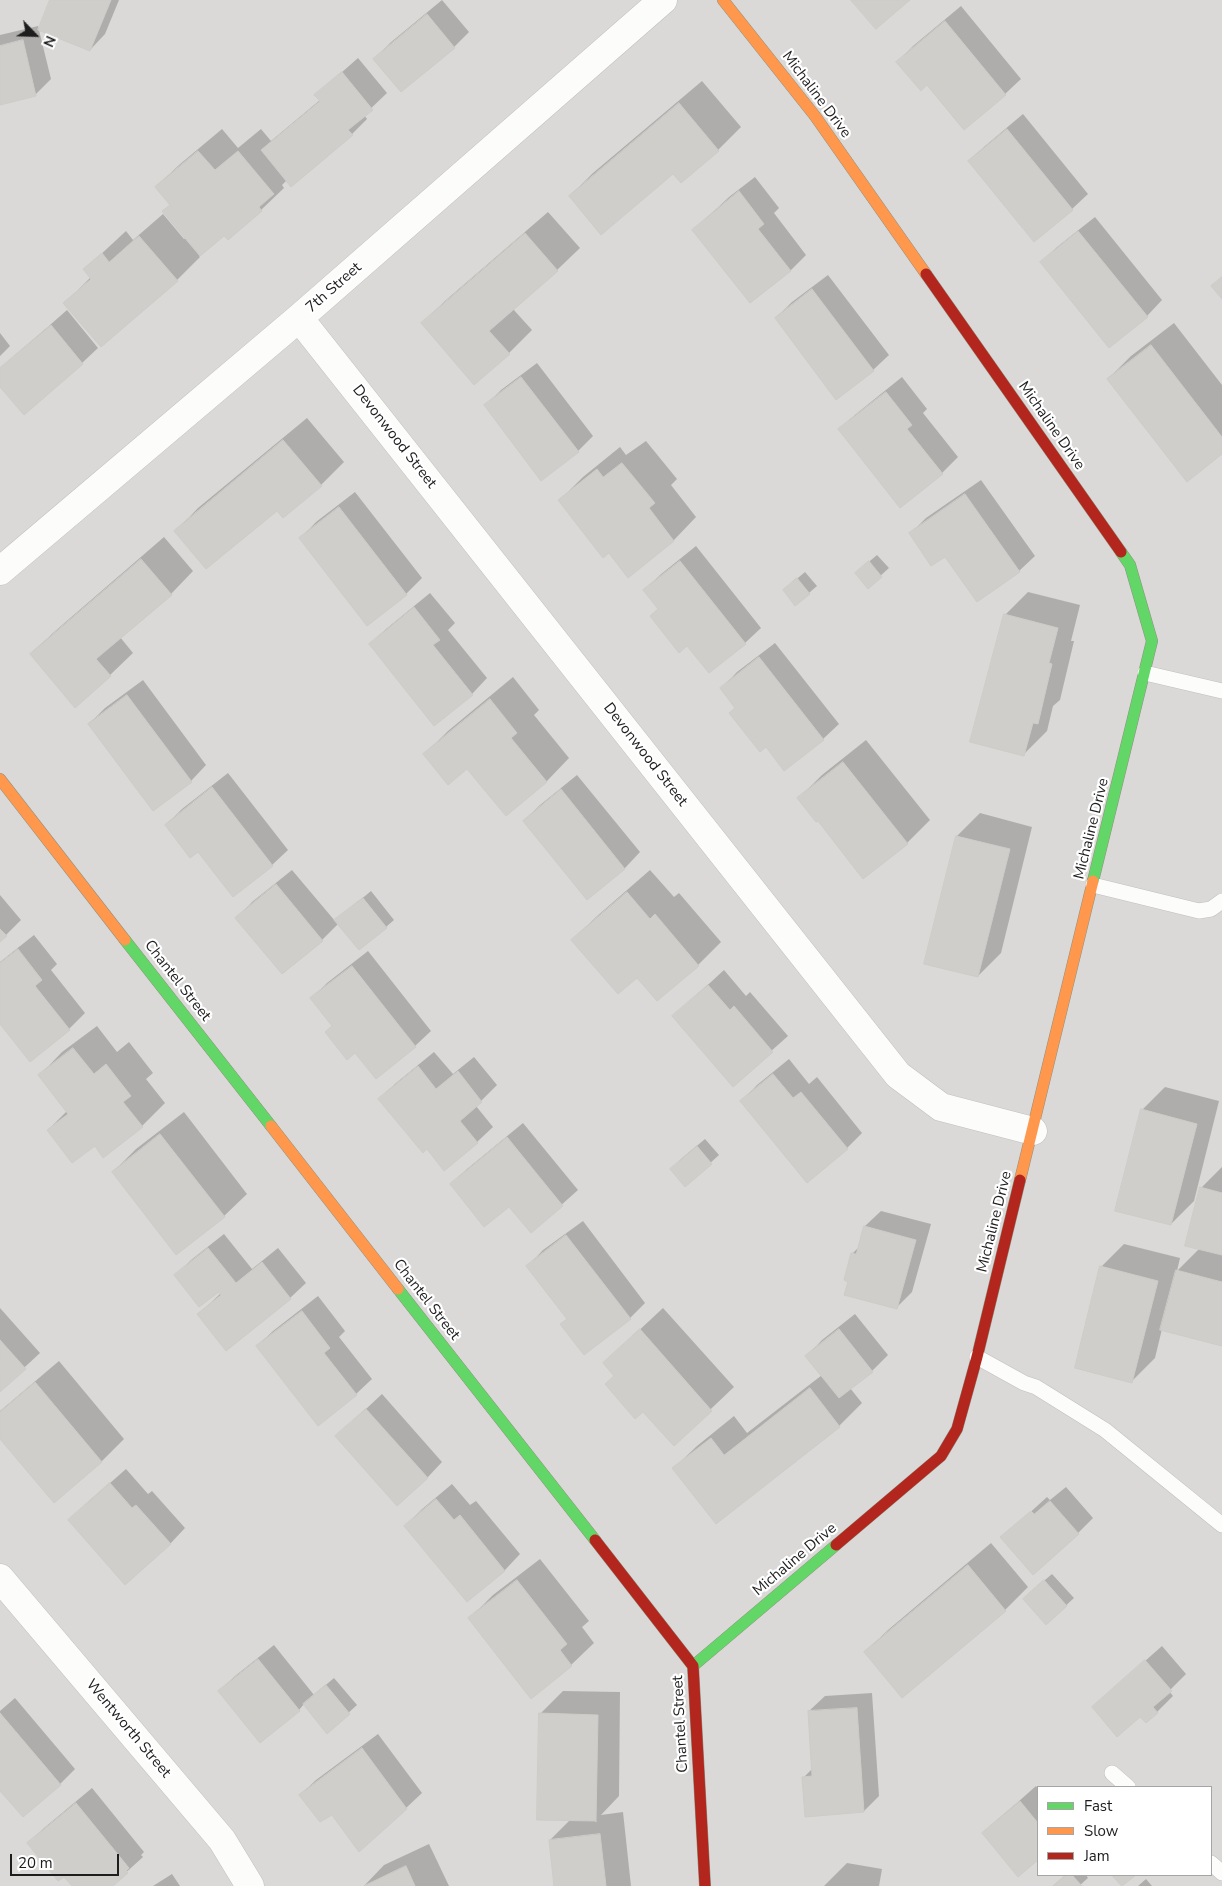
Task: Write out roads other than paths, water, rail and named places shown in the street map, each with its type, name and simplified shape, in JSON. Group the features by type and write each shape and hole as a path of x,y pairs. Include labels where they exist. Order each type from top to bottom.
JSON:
{"street":[{"name":"7th Street","path":"0,571 299,318 664,0"},
{"name":"Michaline Drive","path":"693,1666 941,1456 957,1429 977,1357 1033,1132 1152,641 1130,565 815,116 723,0"},
{"name":"Devonwood Street","path":"299,318 898,1075 941,1106 1033,1132"},
{"name":"Chantel Street","path":"0,779 693,1666 705,1886"},
{"name":"Wentworth Street","path":"0,1578 222,1840 250,1886"}],"lane":[{"path":"1145,673 1222,691"},
{"path":"1093,885 1199,911 1211,909 1222,901"},
{"path":"977,1357 1024,1383 1036,1387 1105,1430 1222,1525"},
{"path":"1112,1773 1127,1786"},
{"path":"1212,1864 1222,1874"}]}
